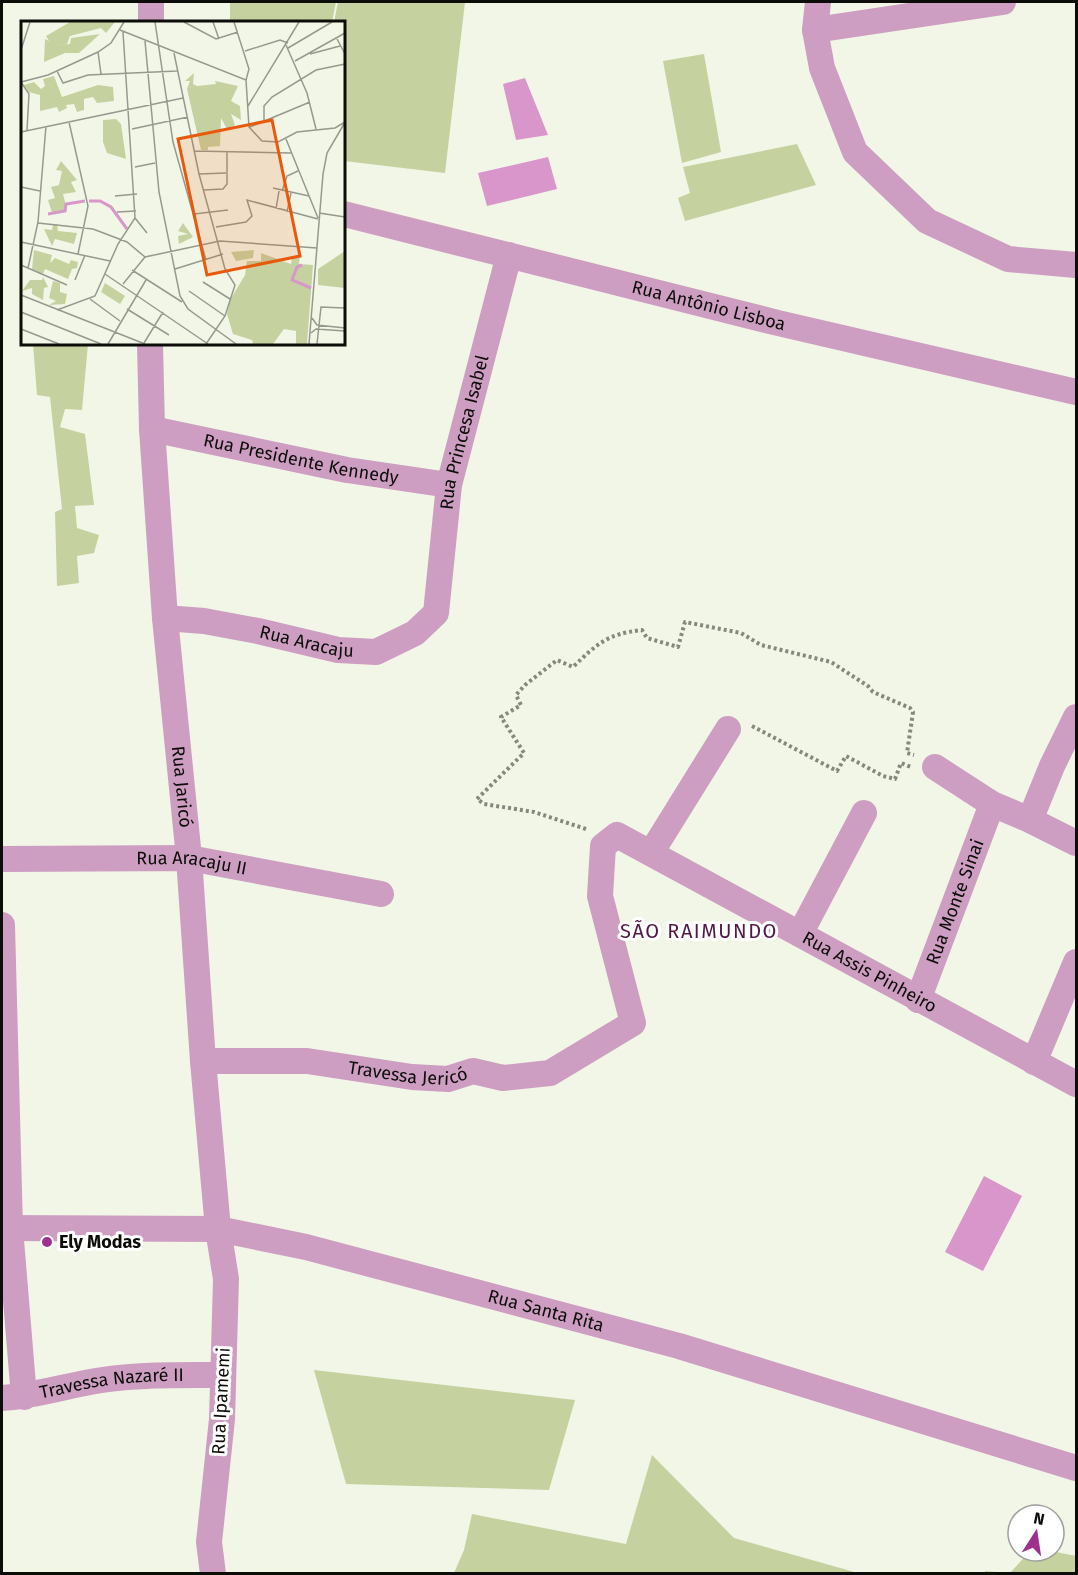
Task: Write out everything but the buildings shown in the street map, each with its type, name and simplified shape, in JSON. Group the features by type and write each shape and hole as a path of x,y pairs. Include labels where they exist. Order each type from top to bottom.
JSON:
{"street":[{"path":"151,2 151,21"},
{"path":"818,2 815,30 822,68 855,152 927,221 1008,259 1077,265"},
{"path":"815,30 997,2"},
{"name":"Rua Antônio Lisboa","path":"345,214 778,322 1077,392"},
{"name":"Rua Princesa Isabel","path":"436,613 449,485 509,255"},
{"name":"Rua Jaricó","path":"150,345 152,429 165,618 189,858 203,1061 218,1229"},
{"name":"Rua Presidente Kennedy","path":"152,429 347,470 449,485"},
{"name":"Rua Aracaju","path":"165,618 204,621 338,650 376,652 415,633 436,613"},
{"path":"1030,820 1052,766 1077,717"},
{"path":"651,853 728,729"},
{"path":"935,767 992,804 1077,843"},
{"name":"Rua Monte Sinai","path":"918,1000 992,804"},
{"path":"800,934 864,813"},
{"name":"Rua Assis Pinheiro","path":"606,843 617,835 918,1000 1077,1084"},
{"name":"Travessa Jericó","path":"203,1061 307,1061 412,1077 448,1079 473,1071 503,1078 550,1073 633,1023 600,896 603,846 606,843"},
{"name":"Rua Aracaju II","path":"2,858 189,858 381,894"},
{"path":"2,925 6,1228 13,1398"},
{"path":"1034,1062 1077,962"},
{"name":"Rua Santa Rita","path":"6,1228 218,1229 306,1247 679,1346 1077,1468"},
{"name":"Rua Ipamemi","path":"213,1574 209,1542 222,1419 226,1279 218,1229"},
{"name":"Travessa Nazaré II","path":"13,1398 113,1379 158,1374 223,1376"}],"path":[{"path":"606,843 585,828 534,812 484,804 477,799 524,753 501,717 521,705 516,695 525,685 558,660 573,667 600,642 622,633 642,630 647,638 678,647 685,622 741,633 761,645 831,662 868,686 873,692 910,708 913,712 907,753 931,762 935,767 927,771 901,763 896,779 883,776 846,756 837,771 747,723 733,723 728,729"}],"green space":[{"path":"230,2 336,2 332,21 230,21"},
{"path":"338,2 465,2 445,173 345,161 345,21 334,21"},
{"path":"704,54 721,152 682,163 663,61"},
{"path":"797,144 816,185 685,221 678,198 690,193 683,167"},
{"path":"33,345 88,345 82,410 65,409 60,427 85,434 94,505 75,506 77,528 99,535 94,553 77,556 79,583 57,586 55,512 62,509 50,397 37,395"},
{"path":"314,1370 575,1400 549,1490 346,1484"},
{"path":"652,1455 734,1538 855,1573 454,1573 464,1550 472,1514 626,1544"},
{"path":"1066,1554 1076,1556 1076,1573 1010,1573 1019,1563 1066,1563"},
{"path":"985,1571 1010,1573 985,1573"}],"shaded area":[{"path":"525,78 548,135 516,140 503,84"},
{"path":"548,157 557,189 487,206 478,173"},
{"path":"984,1176 1022,1196 983,1271 945,1252"}],"place":[{"name":"Ely Modas","path":"47,1242"}],"district":[{"name":"SÃO RAIMUNDO","path":"699,931"}]}
